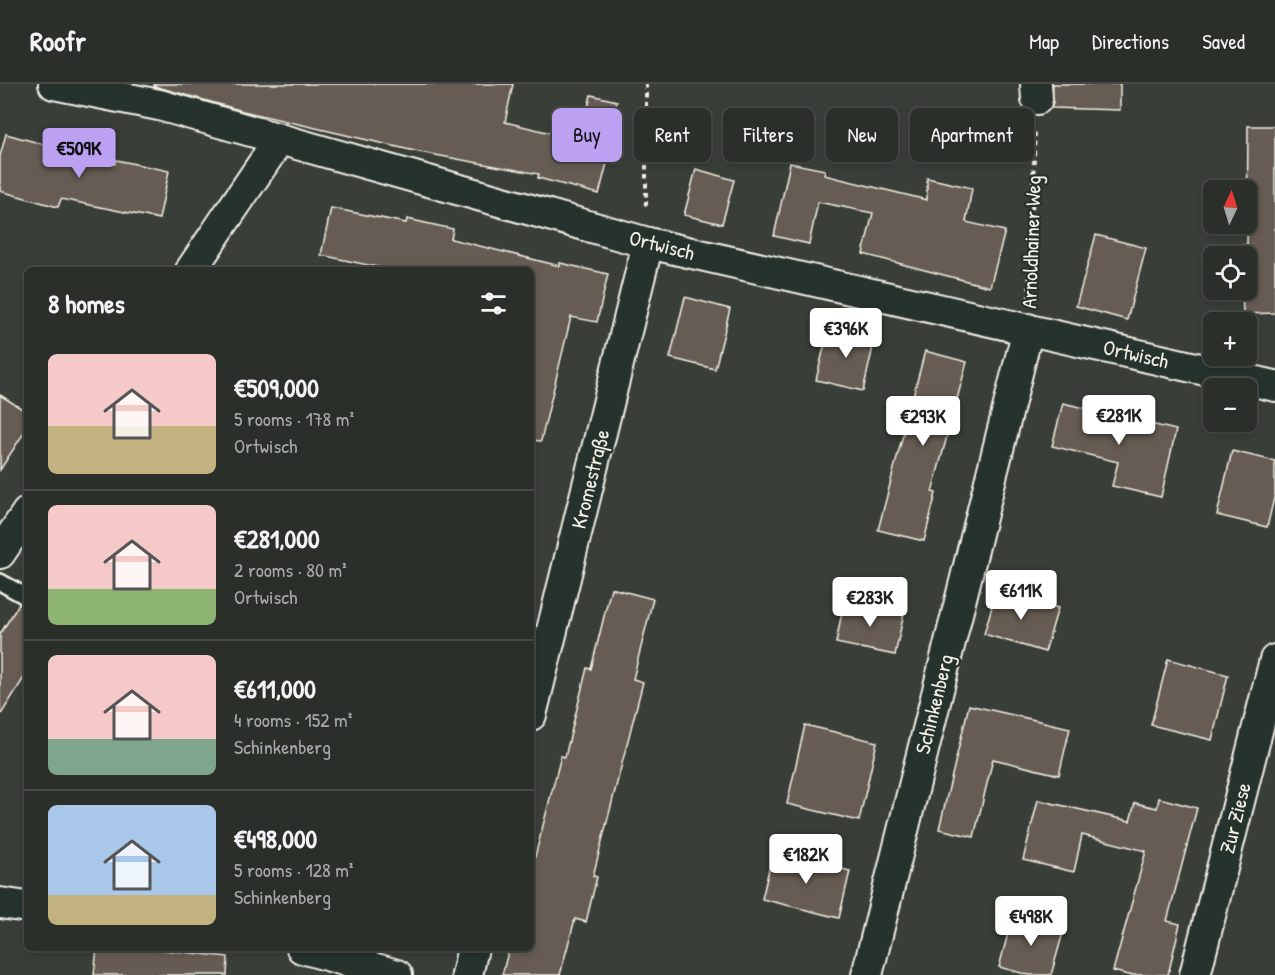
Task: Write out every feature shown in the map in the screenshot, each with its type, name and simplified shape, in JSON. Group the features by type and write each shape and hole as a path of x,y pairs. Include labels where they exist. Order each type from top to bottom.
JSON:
{"street":[{"name":"Ortwisch","path":"54,84 159,105 648,243 1275,386"},
{"path":"193,267 279,140"},
{"name":"Kromestraße","path":"534,703 648,243"},
{"name":"Schinkenberg","path":"867,975 1028,329"},
{"path":"0,553 24,517"},
{"name":"Zur Ziese","path":"1195,975 1275,660"},
{"path":"0,903 24,907"},
{"path":"313,951 397,975"},
{"path":"466,975 472,951"}],"lane":[{"path":"0,582 24,595"}],"path":[{"path":"646,84 648,243"},
{"name":"Arnoldhainer Weg","path":"1028,329 1036,92"}],"building":[{"path":"154,84 513,84 505,122 552,133 552,162 607,162 599,194 538,178 539,174 419,152 243,111 154,86"},
{"path":"1053,84 1120,84 1120,110 1051,108"},
{"path":"591,95 617,101 615,108 588,108"},
{"path":"1248,126 1275,126 1275,313 1243,312 1242,300 1257,300 1257,246 1242,246 1247,245 1247,234 1257,234 1257,180 1248,180"},
{"path":"6,134 115,164 116,160 169,171 159,219 61,199 58,207 0,191 0,156"},
{"path":"790,163 825,170 824,175 927,200 927,178 972,188 966,222 1005,231 990,287 863,254 873,213 818,202 809,244 774,236"},
{"path":"696,169 734,180 722,224 684,215"},
{"path":"331,208 406,223 407,219 453,229 451,239 560,266 560,263 608,274 597,322 571,317 541,441 534,440 534,267 377,267 321,255"},
{"path":"1096,235 1146,248 1127,320 1076,306"},
{"path":"685,297 730,309 715,369 670,358"},
{"path":"829,327 875,338 863,391 816,380"},
{"path":"925,351 967,362 932,492 936,493 924,541 878,530"},
{"path":"0,395 24,410 24,433 0,470"},
{"path":"1063,403 1176,430 1161,497 1112,486 1118,462 1052,446"},
{"path":"1232,451 1275,461 1275,494 1267,527 1217,515"},
{"path":"611,588 653,599 633,679 643,682 593,876 597,877 586,922 575,919 560,975 502,975 508,951 534,951 534,860 561,756 565,757 587,668 591,669"},
{"path":"997,589 1058,608 1045,652 984,634"},
{"path":"844,601 904,613 895,655 836,643"},
{"path":"19,604 24,606 24,678 0,716 0,634"},
{"path":"1168,659 1228,675 1212,740 1151,725"},
{"path":"969,705 1070,728 1059,775 993,759 974,837 939,829"},
{"path":"805,725 877,742 859,821 787,804"},
{"path":"1159,798 1197,808 1167,921 1180,924 1168,975 1128,975 1113,971 1146,851 1082,835 1074,872 1023,860 1038,800 1130,821 1135,803 1157,808"},
{"path":"773,852 850,871 839,918 762,899"},
{"path":"1013,915 1064,929 1051,975 1029,975 999,967"},
{"path":"97,951 173,951 228,957 227,975 94,975"}]}
